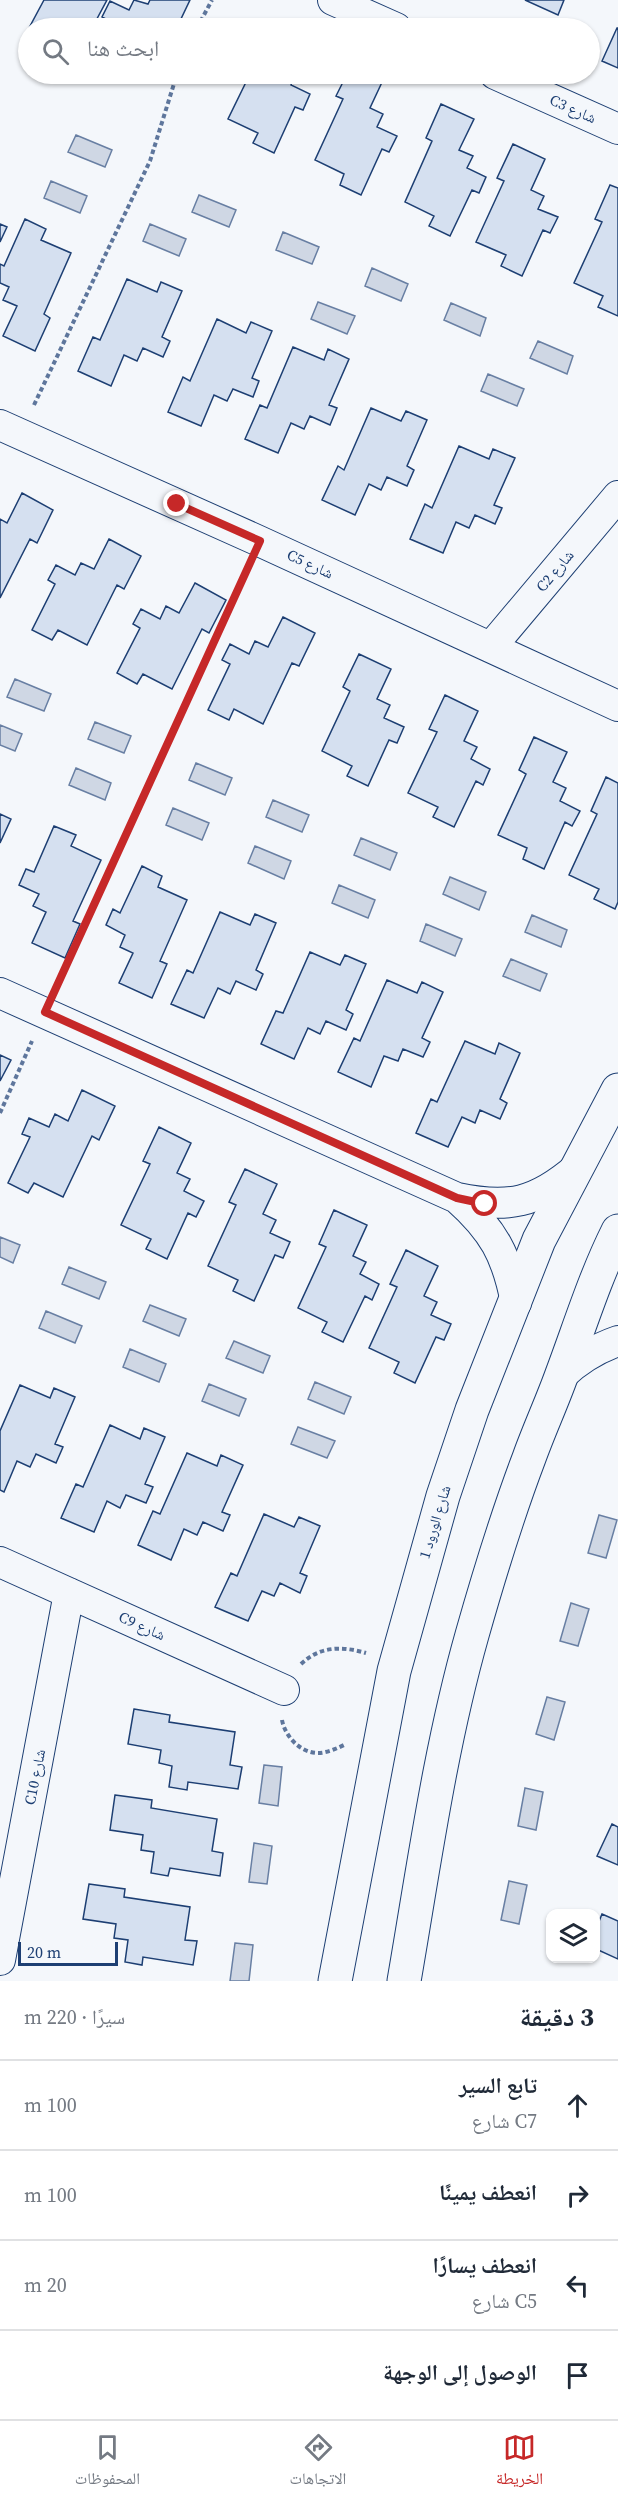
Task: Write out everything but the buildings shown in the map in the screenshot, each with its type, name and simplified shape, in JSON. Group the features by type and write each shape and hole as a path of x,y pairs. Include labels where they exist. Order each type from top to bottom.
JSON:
{"street":[{"path":"333,0 374,18"},
{"name":"C3 شارع","path":"517,84 618,129"},
{"name":"C5 شارع","path":"10,430 260,541 618,706"},
{"name":"C2 شارع","path":"491,646 618,496"},
{"path":"0,993 457,1198 485,1204 514,1202 537,1196 559,1184 577,1168"},
{"name":"شارع الورود 1","path":"335,1981 394,1671 442,1496 472,1410 539,1240 618,1090"},
{"path":"457,1198 480,1219 498,1244 510,1273 516,1303"},
{"path":"404,1981 431,1818 449,1727 472,1637 498,1547 528,1459 562,1375 600,1267 618,1231"},
{"path":"562,1375 579,1359 598,1348 618,1341"},
{"name":"C9 شارع","path":"0,1562 285,1690"},
{"name":"C10 شارع","path":"0,1960 69,1593"}],"path":[{"path":"202,18 212,0"},
{"path":"10,430 150,161 174,84"},
{"path":"0,1113 260,541"},
{"path":"383,1730 318,1753 298,1747 284,1731 280,1710 292,1675 303,1662 317,1653 333,1648 349,1648 366,1653 394,1671"}],"shaded area":[{"path":"76,135 112,150 105,167 68,152"},
{"path":"51,181 87,196 80,213 44,198"},
{"path":"199,195 236,210 229,227 192,212"},
{"path":"150,224 186,239 179,256 143,241"},
{"path":"283,232 319,247 312,264 276,250"},
{"path":"372,268 408,284 401,301 365,286"},
{"path":"318,302 355,316 347,334 311,319"},
{"path":"451,303 486,318 480,336 444,320"},
{"path":"538,341 573,356 567,374 530,358"},
{"path":"488,374 524,389 517,406 481,391"},
{"path":"15,679 51,694 44,711 7,697"},
{"path":"95,722 131,736 124,753 88,739"},
{"path":"0,725 22,734 15,751 0,745"},
{"path":"196,763 232,778 225,795 189,780"},
{"path":"76,768 111,783 105,800 69,785"},
{"path":"273,800 309,815 302,832 266,817"},
{"path":"173,808 209,823 202,840 166,825"},
{"path":"361,838 397,853 390,870 354,855"},
{"path":"255,846 291,861 284,879 248,863"},
{"path":"450,877 486,892 479,910 443,894"},
{"path":"339,885 375,900 368,918 332,903"},
{"path":"532,915 567,930 561,947 525,932"},
{"path":"426,924 462,939 455,956 420,941"},
{"path":"511,959 547,974 540,991 503,976"},
{"path":"0,1237 20,1245 13,1263 0,1257"},
{"path":"69,1267 106,1282 99,1299 62,1284"},
{"path":"150,1305 186,1319 179,1336 143,1321"},
{"path":"46,1311 82,1326 75,1343 39,1328"},
{"path":"234,1341 270,1356 263,1373 226,1358"},
{"path":"130,1349 166,1364 159,1382 123,1367"},
{"path":"315,1382 351,1397 344,1414 308,1399"},
{"path":"209,1384 246,1399 239,1416 202,1401"},
{"path":"298,1427 335,1441 327,1458 291,1444"},
{"path":"599,1515 617,1520 606,1558 588,1553"},
{"path":"571,1603 589,1609 578,1646 560,1641"},
{"path":"547,1697 565,1702 554,1740 536,1734"},
{"path":"264,1765 282,1767 278,1806 259,1803"},
{"path":"525,1788 543,1792 536,1830 518,1826"},
{"path":"254,1843 272,1846 267,1884 249,1882"},
{"path":"509,1881 527,1885 519,1924 501,1920"},
{"path":"235,1943 253,1945 249,1981 230,1981"}],"route":[{"path":"177,504 260,541 45,1012 457,1198 485,1204"}]}
